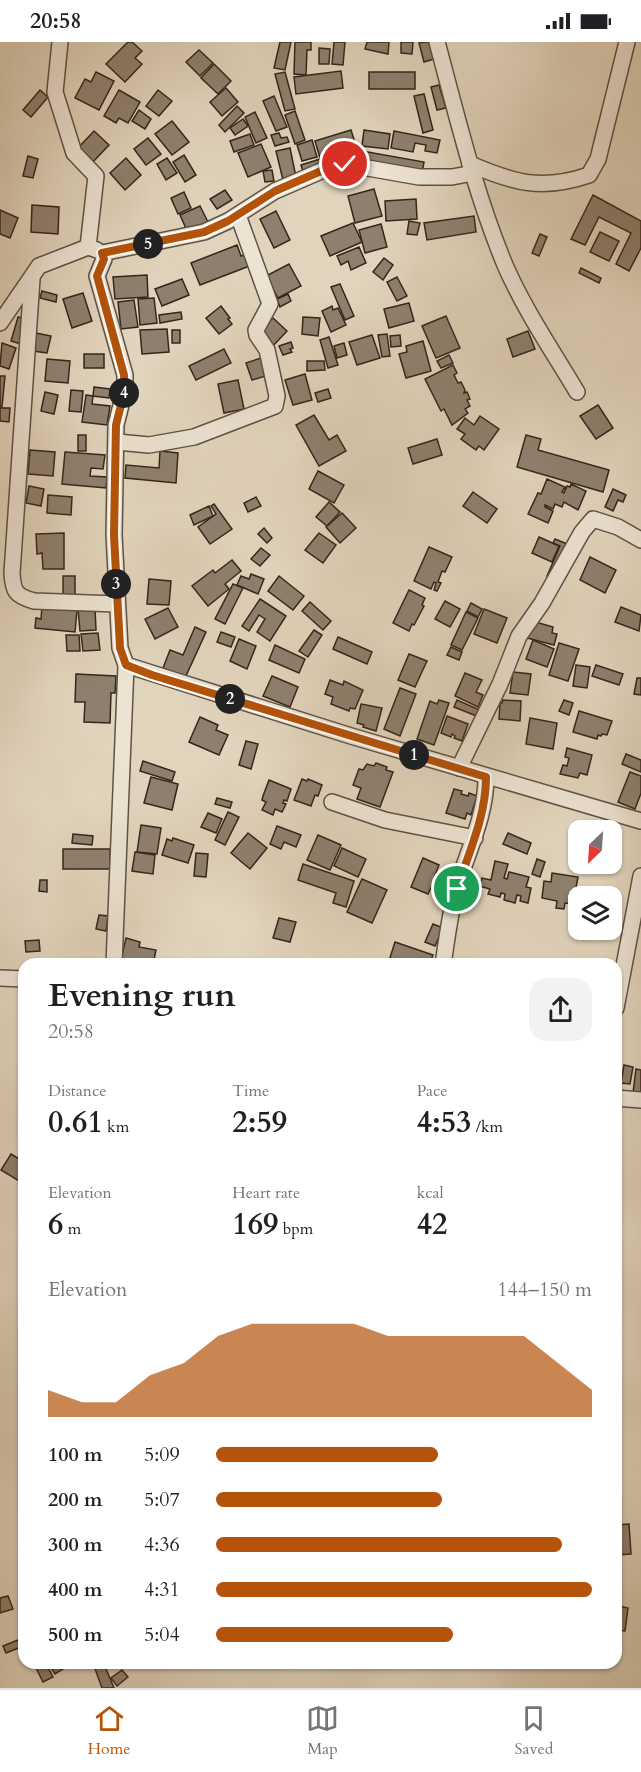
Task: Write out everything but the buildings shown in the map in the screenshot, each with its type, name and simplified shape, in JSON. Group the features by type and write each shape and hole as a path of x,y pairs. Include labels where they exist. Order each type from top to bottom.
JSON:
{"street":[{"path":"60,42 55,92 74,153 96,176 95,250 104,259 97,276 124,375 125,389 116,425 114,535 120,648 126,665 114,958"},
{"path":"437,42 471,169 505,264 516,288 577,392"},
{"path":"0,323 39,266 95,250 204,232 238,215 275,191 328,168 345,164 419,177 452,177 471,169 539,185 568,182 589,175 598,159 627,42"},
{"path":"117,442 149,445 194,437 275,406 277,396 267,350 256,330 270,304 238,215"},
{"path":"32,279 12,573 13,588 21,598 34,601 117,604"},
{"path":"459,768 500,684 519,636 542,603 582,532 593,519 618,527 641,540"},
{"path":"126,665 486,777 641,821"},
{"path":"444,958 457,889 486,798 486,777"},
{"path":"332,802 386,820 475,838"},
{"path":"622,976 641,876"},
{"path":"0,978 18,979"},
{"path":"622,1098 641,1100"}],"route":[{"path":"345,164 328,168 275,191 228,221 204,232 102,253 104,259 97,276 124,375 125,389 116,425 114,535 120,648 126,665 152,675 486,777 486,798 457,889"}]}
